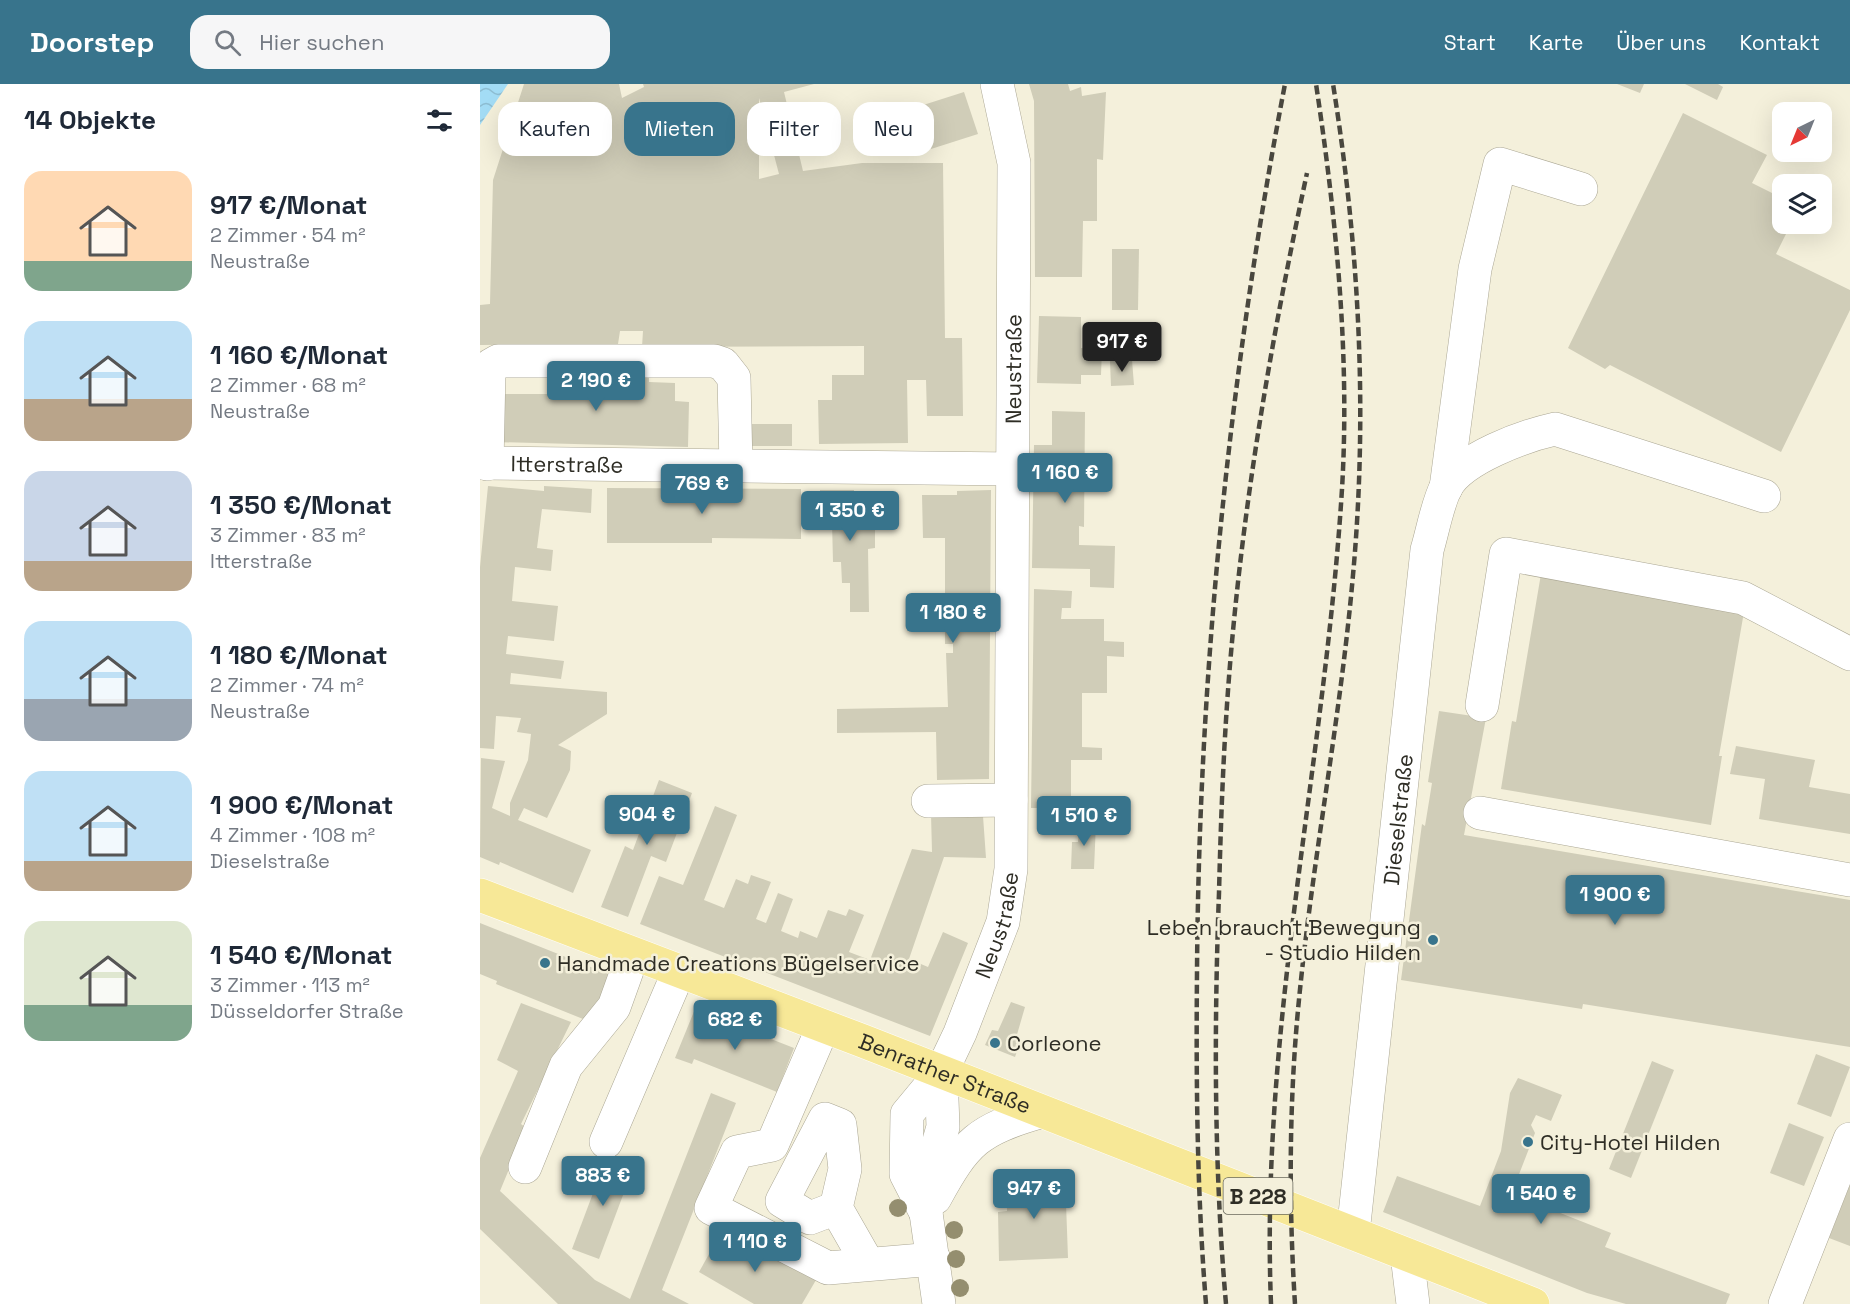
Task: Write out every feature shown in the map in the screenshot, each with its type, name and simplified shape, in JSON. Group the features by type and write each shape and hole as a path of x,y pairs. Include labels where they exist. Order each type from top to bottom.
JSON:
{"main road":[{"name":"Benrather Straße","path":"480,895 1407,1255"},
{"name":"B 228","path":"1407,1255 1510,1300"}],"street":[{"name":"Neustraße","path":"939,1304 927,1213 906,1174 907,1114 941,1073 967,1016 1003,922 1011,869 1015,469 1014,163 998,84"},
{"name":"Dieselstraße","path":"1353,1233 1427,550 1446,488 1475,268 1500,164 1581,189"},
{"path":"484,463 491,365 505,361 714,361 729,369 734,378 736,467"},
{"path":"1446,488 1457,472 1479,459 1534,434 1555,429 1764,496"},
{"name":"Itterstraße","path":"484,463 1015,469"},
{"path":"1482,705 1506,554 1743,598 1850,654"},
{"path":"928,801 1011,800"},
{"path":"1480,813 1850,880"},
{"path":"525,1167 566,1065 614,1007 633,954"},
{"path":"606,1142 679,971"},
{"path":"823,1027 772,1145 737,1152 711,1208 828,1268 934,1260"},
{"path":"927,1213 950,1170 975,1139 1000,1124 1040,1112"},
{"path":"1785,1304 1850,1139"},
{"path":"836,1208 868,1264"},
{"path":"1407,1255 1413,1304"}],"water":[{"path":"480,84 508,84 480,125"}],"building":[{"path":"524,84 619,84 622,98 644,87 643,84 814,84 784,92 786,102 760,102 759,98 759,102 747,102 747,156 759,156 759,179 779,174 774,156 799,156 803,171 862,163 943,163 945,338 962,338 963,416 927,416 926,380 907,380 908,443 819,444 818,400 832,400 832,375 864,375 864,346 642,347 643,331 620,331 618,344 480,345 480,305 490,304 493,180 501,156 612,156 612,102 518,102"},
{"path":"1029,84 1068,84 1070,91 1081,87 1082,96 1106,92 1103,160 1097,159 1097,221 1083,221 1082,277 1035,277 1034,101"},
{"path":"1617,84 1644,84 1640,93"},
{"path":"1685,84 1718,84 1723,87 1717,100"},
{"path":"964,92 978,134 934,148 933,102"},
{"path":"1683,113 1767,155 1752,183 1772,193 1772,234 1786,234 1776,254 1850,290 1850,310 1781,452 1610,365 1605,369 1568,348"},
{"path":"1112,249 1139,249 1138,310 1112,310"},
{"path":"1039,316 1081,317 1081,348 1102,349 1101,375 1081,375 1081,384 1037,383"},
{"path":"1132,360 1134,385 1111,386 1110,361"},
{"path":"563,369 649,371 649,382 675,383 675,401 689,402 688,447 494,442 495,394 563,394"},
{"path":"1052,411 1085,412 1084,527 1079,526 1079,545 1115,546 1114,588 1090,587 1090,569 1032,568 1034,445 1052,445"},
{"path":"750,424 792,424 792,446 750,446"},
{"path":"488,486 544,491 544,486 592,489 591,513 542,509 537,548 553,550 551,571 515,567 512,601 558,606 554,641 508,636 506,654 564,661 561,679 511,673 510,684 607,692 607,714 558,745 571,751 570,770 547,818 524,808 518,820 591,850 573,893 500,862 499,865 480,857 481,758 505,761 492,808 510,816 510,803 528,760 531,734 517,732 521,718 496,716 494,749 480,748 480,567"},
{"path":"607,488 801,489 801,539 712,538 712,543 607,543"},
{"path":"820,490 854,490 854,512 875,512 875,548 868,549 869,612 850,612 850,583 842,583 841,562 833,562 832,522 820,522"},
{"path":"991,490 989,779 937,780 936,732 837,733 837,709 948,707 946,653 953,653 953,644 945,644 945,538 923,538 922,495 957,495 957,491"},
{"path":"1542,568 1745,606 1719,756 1722,756 1711,825 1501,789 1512,721 1516,722"},
{"path":"1034,589 1072,591 1071,608 1062,608 1061,619 1104,619 1104,641 1124,642 1124,657 1107,656 1107,693 1082,693 1082,747 1102,748 1102,760 1071,760 1071,808 1031,808"},
{"path":"1439,711 1486,718 1464,835 1850,900 1850,1047 1583,1004 1582,1009 1401,980 1422,824 1425,826 1432,783 1428,782"},
{"path":"1736,746 1815,760 1809,787 1850,794 1850,834 1759,819 1765,779 1730,774"},
{"path":"659,780 692,793 666,862 651,856 628,917 601,907 625,846 633,850"},
{"path":"715,806 737,815 704,900 724,908 736,879 748,884 751,875 771,882 756,919 766,923 778,893 793,899 781,931 798,938 800,931 817,938 828,910 846,916 849,909 864,915 849,952 870,960 912,849 932,852 931,814 983,816 986,858 944,857 909,959 928,967 943,932 968,943 930,1036 640,924 659,876 683,885"},
{"path":"1079,822 1096,823 1094,869 1071,869 1072,842 1078,842"},
{"path":"480,923 611,975 593,1023 496,984 497,981 480,974"},
{"path":"1011,1002 1025,1007 1016,1038 1021,1039 1015,1057 985,1045 992,1030 998,1031"},
{"path":"521,1003 571,1022 521,1124 526,1128 500,1191 595,1280 630,1299 711,1093 736,1103 662,1290 689,1304 558,1304 480,1229 480,1158 518,1071 497,1060"},
{"path":"695,1009 794,1048 777,1092 694,1059 692,1064 675,1058"},
{"path":"1816,1054 1850,1067 1831,1117 1797,1104"},
{"path":"1652,1061 1674,1070 1631,1178 1609,1169"},
{"path":"1518,1078 1562,1095 1551,1121 1536,1115 1531,1125 1535,1133 1506,1208 1515,1211 1517,1206 1532,1211 1535,1203 1611,1233 1605,1247 1730,1294 1726,1304 1626,1304 1587,1293 1383,1212 1397,1176 1480,1206 1501,1151 1510,1093"},
{"path":"1789,1123 1824,1137 1804,1186 1770,1173"},
{"path":"607,1156 634,1166 599,1259 572,1249"},
{"path":"1065,1175 1068,1258 999,1261 998,1212 1007,1211 1006,1178"},
{"path":"1850,1185 1850,1246 1829,1238"},
{"path":"723,1229 816,1280 802,1304 754,1304 699,1272"}],"railway":[{"path":"1206,1304 1199,1179 1197,972 1199,860 1211,637 1233,415 1265,194 1285,84"},
{"path":"1271,1304 1270,1201 1275,1099 1284,997 1334,591 1344,438 1340,286 1330,184 1316,84"},
{"path":"1295,1304 1291,1163 1292,1092 1297,1021 1309,909 1341,687 1353,575 1360,452 1355,267 1333,84"},
{"path":"1226,1304 1217,1150 1216,1047 1217,944 1229,683 1237,592 1252,472 1283,292 1307,173"}],"place":[{"name":"Leben braucht Bewegung - Studio Hilden","path":"1433,940"},
{"name":"Handmade Creations Bügelservice","path":"545,963"},
{"name":"Corleone","path":"995,1043"},
{"name":"City-Hotel Hilden","path":"1528,1142"}]}
